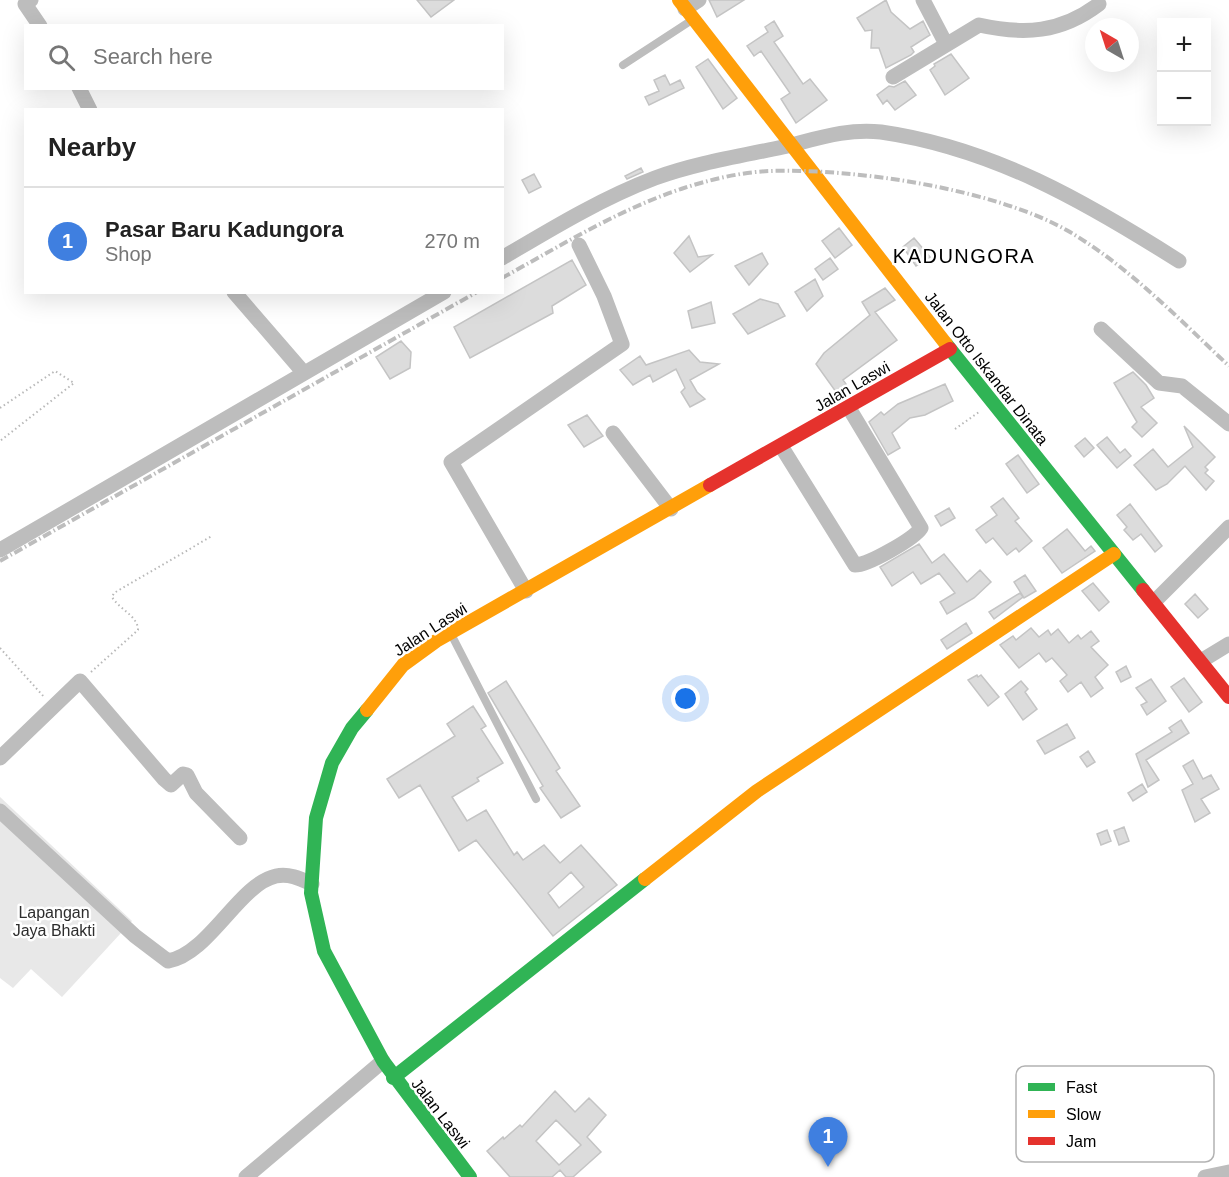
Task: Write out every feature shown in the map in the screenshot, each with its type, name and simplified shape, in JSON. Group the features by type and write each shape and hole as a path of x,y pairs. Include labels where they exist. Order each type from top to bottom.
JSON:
{"street":[{"path":"686,9 699,0"},
{"path":"923,0 946,44"},
{"path":"26,1 39,24"},
{"path":"893,77 979,25 1009,31 1066,25 1099,4"},
{"name":"Jalan Otto Iskandar Dinata","path":"686,9 950,349 1229,697"},
{"path":"80,90 89,108"},
{"path":"504,257 590,208 655,178 836,133 879,132 958,148 1027,174 1098,210 1179,261"},
{"path":"525,591 451,462 622,345 604,296 579,245"},
{"path":"236,294 304,373"},
{"path":"0,550 441,294"},
{"path":"1101,329 1159,383 1182,386 1229,424"},
{"name":"Jalan Laswi","path":"470,1177 393,1078 324,951 314,912 312,884 316,818 332,763 352,728 403,665 450,633 950,349"},
{"path":"781,447 855,565 870,561 903,542 921,528 849,408"},
{"path":"613,433 671,509"},
{"path":"1154,602 1229,527"},
{"path":"393,1078 757,791 1114,554"},
{"path":"1201,661 1229,644"},
{"path":"0,758 80,681 164,779 171,785 183,774 187,775 196,793 240,838"},
{"path":"0,811 135,936 168,961 177,960 200,942 265,880 289,875 312,884"},
{"path":"246,1177 383,1061"},
{"path":"1205,1177 1229,1172"}],"lane":[{"path":"623,65 686,9"},
{"path":"450,633 536,799"}],"path":[{"path":"0,408 55,371 74,383 0,441"},
{"path":"955,429 993,402"},
{"path":"80,681 138,630 135,620 115,602 112,597 114,593 212,536"},
{"path":"0,648 53,707"}],"green space":[{"name":"Lapangan Jaya Bhakti","path":"0,797 132,921 62,997 31,969 13,988 0,978"}],"building":[{"path":"417,0 454,0 431,17"},
{"path":"709,0 744,0 717,17"},
{"path":"886,0 891,12 910,29 923,21 930,35 911,47 914,52 911,55 886,68 879,48 871,48 872,30 865,31 857,18"},
{"path":"774,21 783,36 774,42 803,84 810,79 827,100 796,123 781,99 790,93 761,51 754,56 747,46 768,32 765,27"},
{"path":"951,54 969,78 945,95 930,70 935,66 934,64"},
{"path":"708,59 737,98 723,109 696,67"},
{"path":"665,75 670,85 680,80 684,88 649,105 645,97 659,91 654,80"},
{"path":"905,81 916,95 895,110 887,100 883,104 877,95 889,86 894,87"},
{"path":"641,168 643,172 627,179 625,176"},
{"path":"534,174 541,187 529,193 522,180"},
{"path":"839,228 852,245 835,258 822,241"},
{"path":"689,236 698,257 712,255 690,272 674,253"},
{"path":"914,238 930,257 916,266 903,247"},
{"path":"762,253 768,264 749,285 735,266"},
{"path":"830,258 838,269 823,280 815,269"},
{"path":"572,260 586,285 552,306 553,313 470,358 454,327"},
{"path":"815,279 823,296 807,311 795,292"},
{"path":"885,288 895,300 875,312 897,340 843,380 846,384 836,392 816,364 824,353 870,315 862,302"},
{"path":"760,299 778,304 785,316 748,334 733,314"},
{"path":"711,302 715,323 692,328 688,311"},
{"path":"401,341 411,352 410,368 390,379 376,357"},
{"path":"689,350 700,362 719,364 690,380 697,392 705,399 690,407 681,392 685,388 676,369 653,382 650,375 633,385 620,370 640,356 646,365"},
{"path":"1133,372 1146,385 1154,398 1141,407 1157,423 1142,437 1132,427 1137,422 1114,383"},
{"path":"945,384 953,401 925,415 910,418 892,433 900,448 888,455 869,422 881,412 884,415 898,404"},
{"path":"587,415 603,436 584,447 568,425"},
{"path":"1184,426 1215,457 1205,467 1208,470 1205,473 1214,481 1206,490 1185,466 1167,484 1156,490 1134,465 1153,449 1168,467 1193,447"},
{"path":"1107,437 1120,453 1125,449 1131,456 1117,468 1097,445"},
{"path":"1085,438 1094,448 1084,457 1075,446"},
{"path":"1018,455 1039,484 1027,493 1006,464"},
{"path":"1003,498 1019,518 1015,521 1032,541 1019,552 1016,548 1007,555 993,538 986,543 976,530 997,515 991,507"},
{"path":"1130,504 1162,546 1155,552 1141,534 1133,540 1124,530 1127,527 1117,515"},
{"path":"949,508 955,518 941,526 935,516"},
{"path":"1067,529 1085,551 1091,546 1095,551 1062,573 1043,548"},
{"path":"919,544 932,563 944,554 967,582 980,570 991,582 974,598 947,614 940,602 955,593 939,573 921,584 913,572 892,586 880,567"},
{"path":"1025,575 1036,591 1024,598 1014,582"},
{"path":"1093,583 1109,602 1099,611 1082,591"},
{"path":"1020,593 1023,597 994,619 989,612"},
{"path":"1195,594 1208,609 1198,618 1185,604"},
{"path":"966,623 972,633 947,649 941,640"},
{"path":"1031,628 1039,637 1048,630 1051,635 1058,629 1069,643 1078,635 1081,639 1091,631 1099,641 1091,647 1108,665 1095,677 1103,688 1091,697 1081,682 1068,692 1060,681 1067,675 1052,658 1046,662 1039,653 1019,668 1000,645 1013,636 1016,640"},
{"path":"1126,666 1131,677 1121,682 1116,672"},
{"path":"977,675 978,677 981,675 999,697 988,706 968,680"},
{"path":"1184,678 1202,702 1189,712 1171,687"},
{"path":"1151,679 1166,701 1147,715 1141,705 1147,702 1136,688"},
{"path":"506,681 560,768 556,771 580,806 561,818 540,788 543,786 488,693"},
{"path":"1021,681 1028,689 1025,692 1037,709 1023,720 1005,694"},
{"path":"473,706 486,726 481,729 503,763 477,778 479,781 452,797 467,821 486,810 514,855 517,852 523,860 544,845 560,863 581,845 617,885 553,936 476,840 459,851 420,785 399,798 387,779 455,736 447,724","holes":["571,872 584,887 559,908 548,893"]},
{"path":"1181,720 1189,733 1146,760 1159,780 1148,787 1136,754 1172,732 1169,728"},
{"path":"1067,724 1075,738 1045,754 1037,741"},
{"path":"1088,751 1095,762 1087,767 1080,757"},
{"path":"1193,760 1203,779 1211,775 1219,789 1201,799 1210,813 1195,822 1182,790 1193,784 1183,766"},
{"path":"1142,784 1147,792 1133,801 1128,793"},
{"path":"1124,827 1129,841 1119,845 1114,831"},
{"path":"1107,830 1111,841 1101,845 1097,834"},
{"path":"555,1091 575,1112 589,1098 606,1115 587,1137 601,1152 573,1177 566,1177 560,1170 552,1177 510,1177 487,1151 520,1125 522,1127","holes":["556,1120 581,1145 559,1165 536,1141"]}],"railway":[{"path":"504,277 635,207 702,183 736,175 770,171 842,173 883,178 924,184 1004,204 1070,232 1113,261 1229,366"},
{"path":"0,561 473,294"}],"traffic: fast":[{"path":"946,344 1143,590"},
{"path":"367,710 352,728 332,763 316,818 311,893 324,951 383,1061 470,1177"},
{"path":"393,1078 645,879"}],"traffic: slow":[{"path":"679,0 946,344"},
{"path":"367,710 403,665 436,641 710,485"},
{"path":"645,879 757,791 1114,554"}],"traffic: jam":[{"path":"710,485 950,349"},
{"path":"1143,590 1229,697"}],"place":[{"name":"Pasar Baru Kadungora","path":"828,1167"}],"district":[{"name":"KADUNGORA","path":"964,256"}]}
